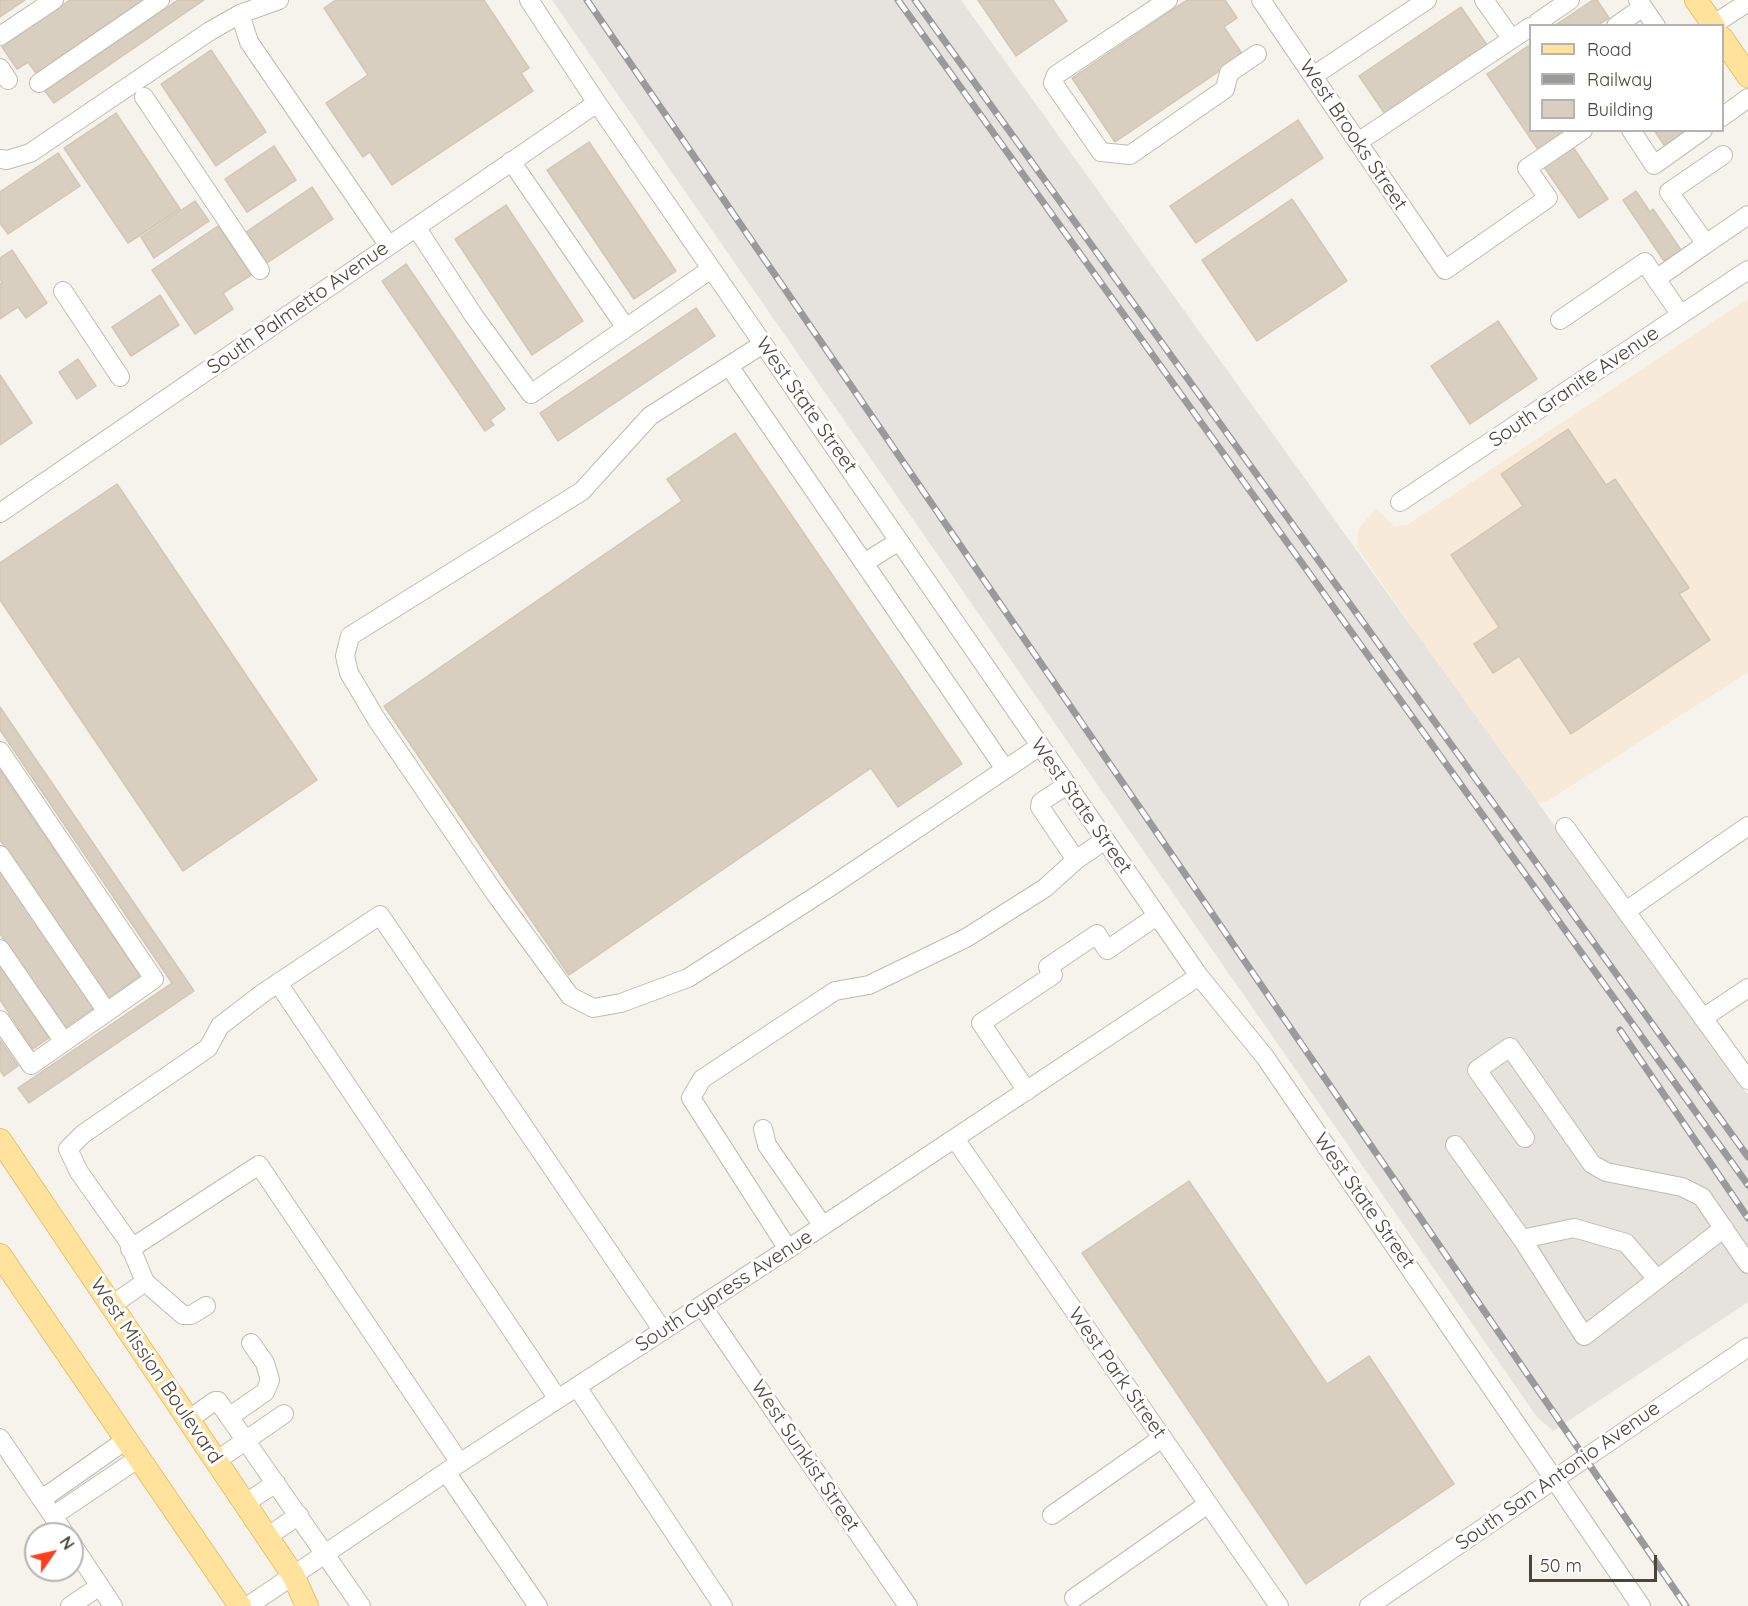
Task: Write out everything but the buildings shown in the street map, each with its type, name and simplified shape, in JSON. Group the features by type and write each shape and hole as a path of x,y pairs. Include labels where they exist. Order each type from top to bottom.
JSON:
{"main road":[{"path":"1696,0 1712,24"},
{"path":"1724,41 1748,76"},
{"name":"West Mission Boulevard","path":"0,1140 293,1575 307,1606"},
{"path":"0,1255 240,1606"}],"street":[{"path":"0,36 54,0"},
{"path":"39,82 160,0"},
{"path":"0,159 7,160 30,153 210,31 240,14 279,0"},
{"name":"West State Street","path":"529,0 597,103 1157,916 1199,976 1265,1058 1641,1606"},
{"path":"1168,0 1056,75 1053,83 1101,152 1130,155 1225,89 1229,73 1257,54"},
{"name":"West Brooks Street","path":"1261,0 1444,270 1548,198 1527,168 1580,132"},
{"path":"1313,76 1426,0"},
{"path":"1484,0 1506,31"},
{"path":"1537,24 1570,0"},
{"path":"1720,24 1748,2"},
{"path":"1618,24 1640,4 1655,24"},
{"path":"240,14 249,42 389,246"},
{"path":"1358,142 1529,30"},
{"path":"144,98 260,270"},
{"path":"1724,116 1748,98"},
{"name":"South Palmetto Avenue","path":"0,513 597,103"},
{"path":"1631,132 1654,165 1700,132"},
{"path":"1706,244 1669,192 1723,155"},
{"path":"512,161 626,328"},
{"path":"1656,279 1748,215"},
{"path":"416,227 474,316 531,394 711,269"},
{"path":"1560,320 1645,262 1681,315"},
{"name":"South Granite Avenue","path":"1400,502 1748,270"},
{"path":"63,291 120,376"},
{"path":"763,344 650,416 582,491 350,636 345,656 348,673 377,720 488,883 570,996 593,1008 621,1003 688,978 830,887 1040,746"},
{"path":"729,366 1005,770"},
{"path":"864,563 899,541"},
{"path":"0,751 154,979 31,1065 0,1020"},
{"path":"1067,785 1041,802 1040,807 1076,860"},
{"path":"1626,911 1748,826"},
{"path":"1565,827 1748,1080"},
{"path":"788,1249 690,1098 702,1079 835,991 869,985 966,938 1045,888 1076,860 1105,840"},
{"path":"0,855 107,1012"},
{"path":"206,1306 191,1315 183,1315 145,1282 128,1241 79,1172 68,1149 83,1134 208,1048 220,1026 278,983 380,915 663,1331"},
{"path":"1027,1091 981,1023 1053,975 1048,967 1097,934 1107,950 1157,916"},
{"path":"0,949 64,1042"},
{"name":"South Cypress Avenue","path":"248,1606 453,1467 702,1306 1199,976"},
{"path":"278,983 558,1399"},
{"path":"1703,1018 1748,988"},
{"path":"1525,1138 1477,1070 1510,1047 1593,1164 1606,1172 1682,1187 1702,1197 1748,1264"},
{"path":"763,1129 767,1145 823,1226"},
{"name":"West Park Street","path":"955,1139 1279,1606"},
{"path":"1455,1145 1522,1239 1584,1336 1724,1228"},
{"path":"130,1249 259,1165 453,1467 538,1606"},
{"path":"1522,1239 1574,1228 1626,1243 1657,1279"},
{"path":"112,1305 145,1282"},
{"name":"West Sunkist Street","path":"702,1306 908,1606"},
{"path":"229,1417 265,1392 270,1380 265,1363 252,1343"},
{"name":"South San Antonio Avenue","path":"1369,1606 1748,1347"},
{"path":"577,1387 723,1606"},
{"path":"188,1420 218,1401 361,1606"},
{"path":"216,1461 284,1414"},
{"path":"0,1438 57,1522"},
{"path":"1052,1515 1162,1438"},
{"path":"42,1499 126,1440"},
{"path":"53,1516 139,1458"},
{"path":"244,1504 276,1483"},
{"path":"1074,1598 1208,1504"},
{"path":"267,1537 298,1515"},
{"path":"84,1562 113,1606"},
{"path":"70,1606 100,1586"}],"shaded area":[{"path":"552,0 961,0 1748,1095 1748,1302 1553,1431 1537,1417"},
{"path":"1748,299 1748,672 1546,802 1533,803 1357,547 1358,530 1376,508 1394,526 1407,525"}],"railway":[{"path":"587,0 1686,1606"},
{"path":"898,0 1748,1185"},
{"path":"915,0 1748,1157"},
{"path":"1620,1030 1748,1218"}]}
